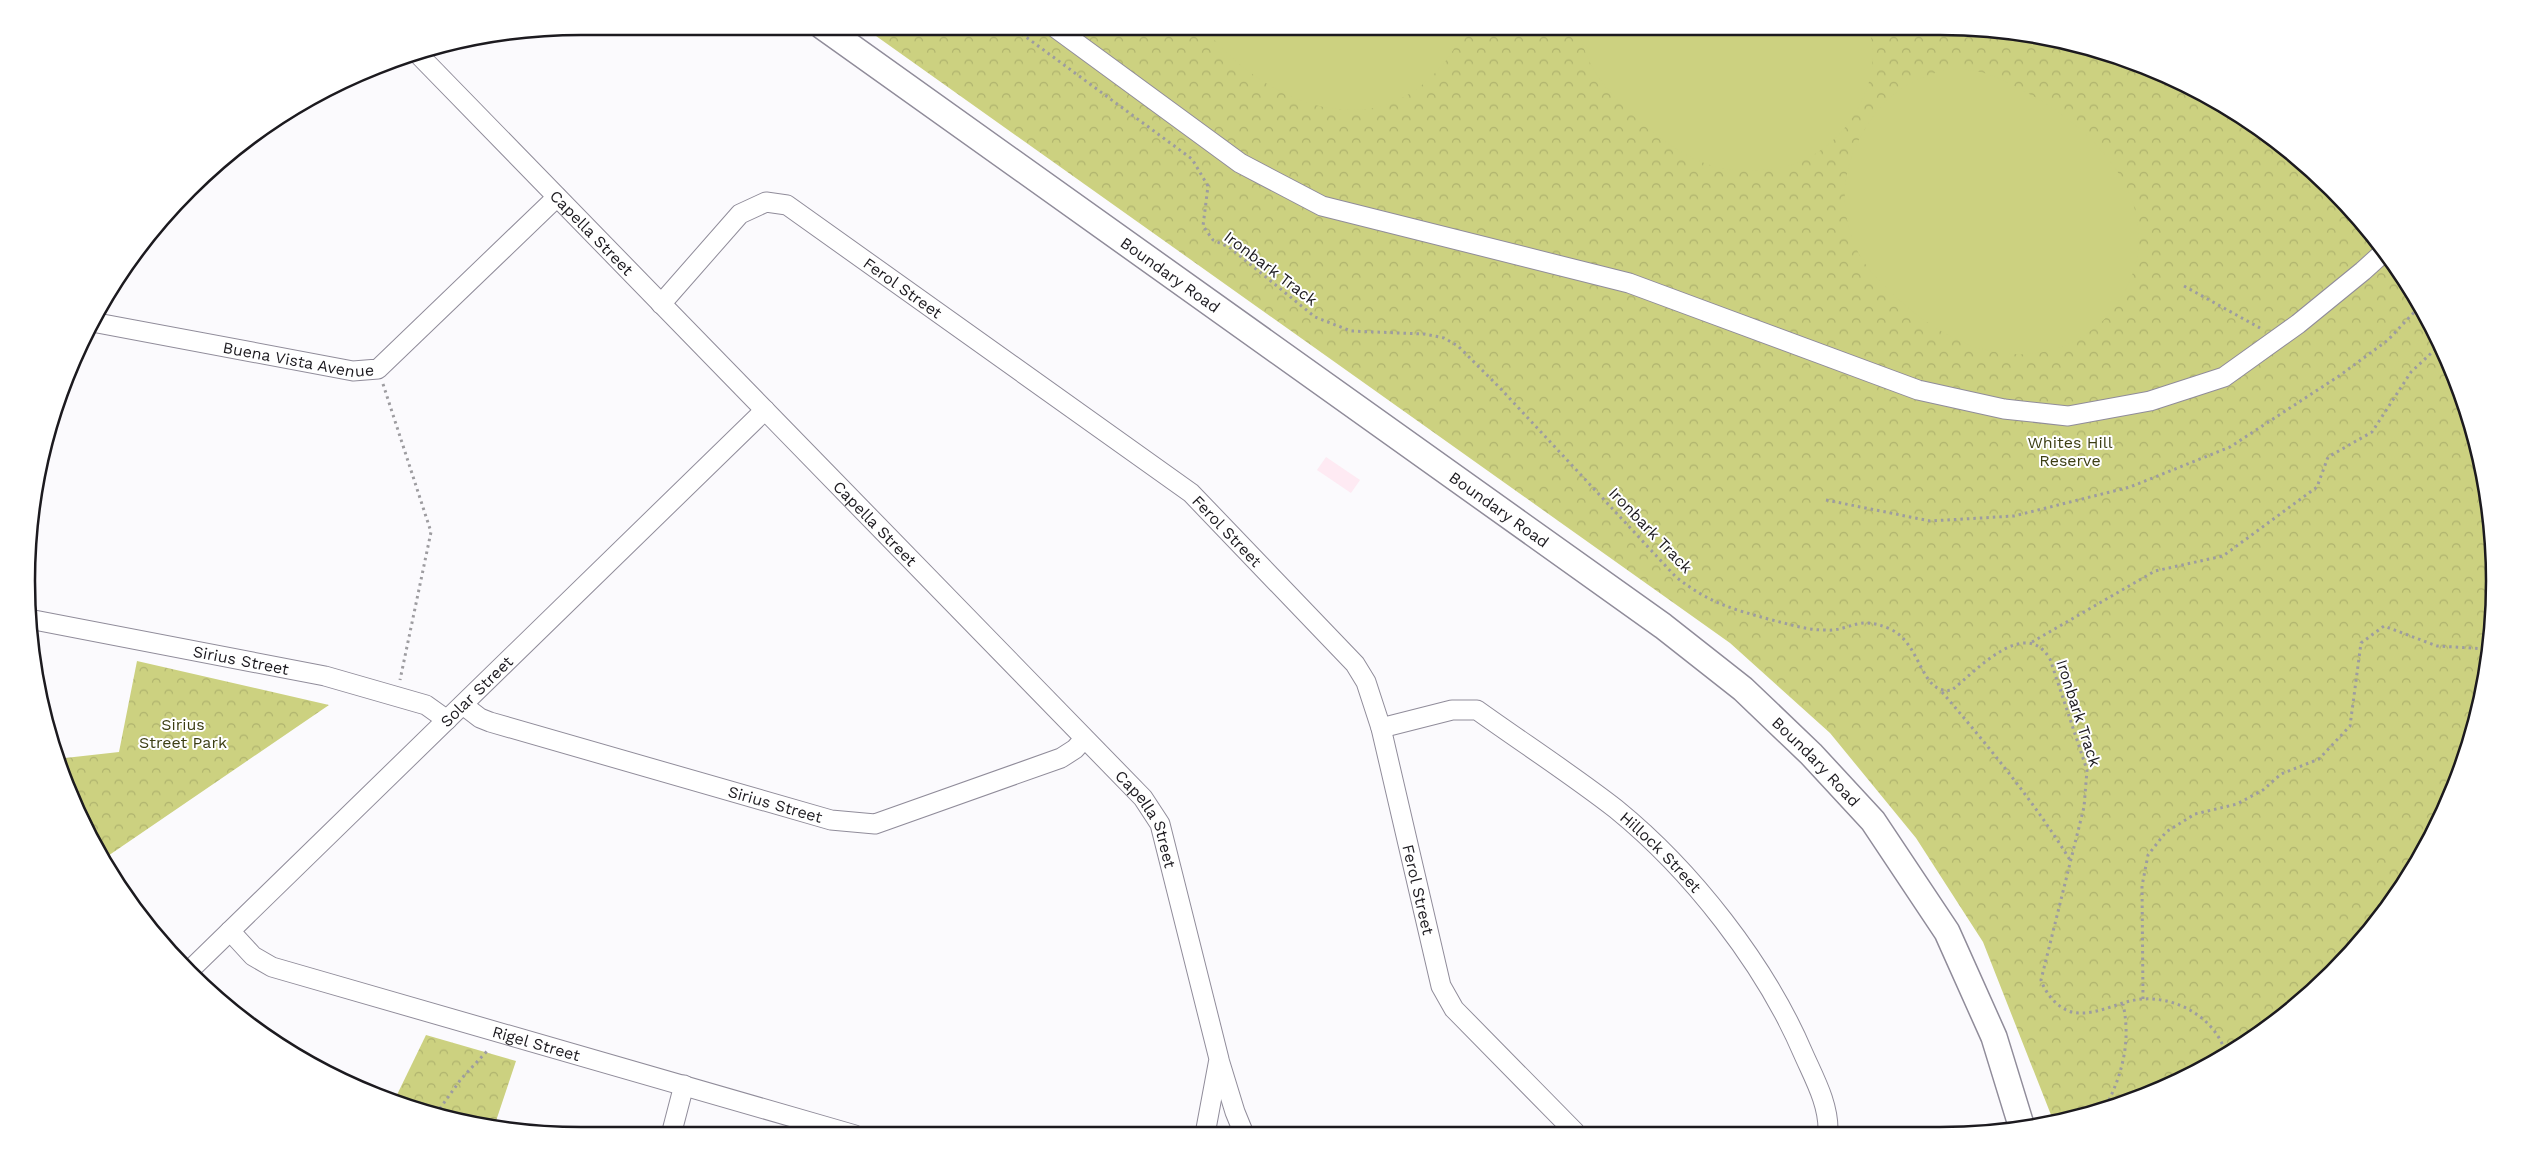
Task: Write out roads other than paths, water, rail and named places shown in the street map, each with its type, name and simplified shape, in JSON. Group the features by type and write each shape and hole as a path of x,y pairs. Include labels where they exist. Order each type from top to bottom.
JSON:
{"main road":[{"name":"Boundary Road","path":"835,35 1663,626 1742,689 1811,754 1873,820 1948,932 1994,1037 2020,1121"}],"street":[{"path":"1065,35 1240,163 1322,206 1629,283 1918,390 2004,408 2068,416 2150,402 2224,377 2364,272 2379,257"},
{"name":"Capella Street","path":"423,59 1143,798 1160,824 1219,1059 1241,1127"},
{"name":"Buena Vista Avenue","path":"100,323 353,371 378,369 557,197"},
{"name":"Ferol Street","path":"661,304 740,214 766,202 787,205 1191,493 1355,664 1366,682 1381,728 1441,986 1454,1008 1570,1127"},
{"name":"Solar Street","path":"194,966 765,410"},
{"name":"Sirius Street","path":"36,620 325,676 426,704 447,720"},
{"name":"Sirius Street","path":"463,705 480,718 490,722 831,820 875,824 1061,758 1075,749 1084,739"},
{"name":"Hillock Street","path":"1381,728 1452,710 1477,710 1616,810 1665,855 1710,904 1752,960 1791,1026 1823,1099 1829,1121 1828,1127"},
{"name":"Rigel Street","path":"230,931 253,956 272,967 828,1127"},
{"name":"Capella Street","path":"1206,1127 1219,1059"},
{"path":"673,1127 684,1085"}],"park label":[{"name":"Whites Hill Reserve","path":"2070,451"},
{"name":"Sirius Street Park","path":"183,733"}]}
